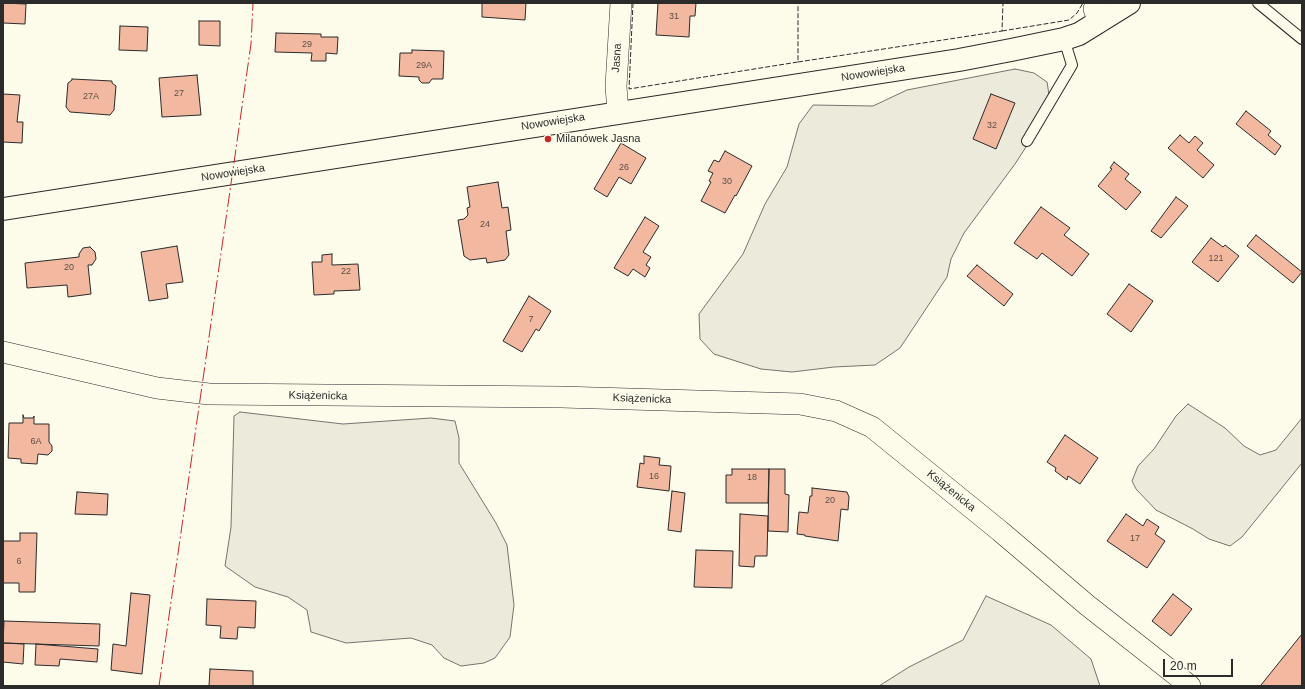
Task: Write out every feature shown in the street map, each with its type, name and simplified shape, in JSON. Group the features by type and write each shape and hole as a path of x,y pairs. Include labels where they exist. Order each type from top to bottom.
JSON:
{"street":[{"name":"Jasna","path":"618,112 616,86 621,3"},
{"name":"Nowowiejska","path":"3,209 959,60 1064,39 1079,34 1098,13 1129,3"},
{"name":"Książenicka","path":"3,352 157,388 209,394 561,397 800,404 836,411 872,428 1000,531 1087,605 1190,686"}],"lane":[{"path":"1258,3 1302,39"},
{"path":"1028,141 1072,65 1064,39"}],"shaded area":[{"path":"1015,69 1034,73 1047,82 1050,101 1039,127 1015,164 964,233 951,259 947,277 900,348 875,365 834,367 792,372 761,369 714,354 700,339 699,314 743,254 765,204 787,167 799,124 813,105 873,106 907,90"},
{"path":"1188,404 1225,428 1244,446 1260,455 1276,450 1302,418 1302,463 1242,537 1230,546 1209,539 1156,510 1136,489 1132,481 1138,466 1154,449 1176,416"},
{"path":"240,412 343,424 431,418 455,421 459,438 459,463 496,523 507,545 514,605 510,637 495,658 484,663 461,666 444,658 432,645 411,638 346,643 311,632 307,610 288,597 255,587 225,566 231,527 234,416"},
{"path":"986,596 1051,625 1091,659 1100,686 879,686 909,667 963,640"}],"building":[{"path":"3,3 26,4 25,24 3,23"},
{"path":"482,3 526,3 525,20 482,17"},
{"path":"658,3 696,3 695,16 690,16 689,37 656,35"},
{"path":"199,21 220,21 220,46 199,45"},
{"path":"120,26 148,27 147,51 119,50"},
{"path":"276,33 321,34 321,37 338,37 337,54 326,53 326,61 311,61 312,53 275,52"},
{"path":"412,50 444,51 443,79 432,79 429,83 422,83 419,80 419,77 399,76 400,53 412,53"},
{"path":"197,75 201,115 162,117 159,78"},
{"path":"72,79 112,81 112,83 116,86 114,110 110,115 70,112 66,107 68,83"},
{"path":"3,94 20,95 17,122 23,122 22,143 3,142"},
{"path":"991,94 1015,103 996,149 973,139"},
{"path":"1246,111 1271,131 1268,135 1281,146 1275,155 1236,124"},
{"path":"1180,135 1189,143 1195,136 1203,143 1197,150 1214,165 1203,178 1168,148"},
{"path":"621,143 646,158 631,184 619,177 607,197 594,189"},
{"path":"725,151 752,166 725,213 701,201 711,182 709,181 713,173 708,171 714,160 719,162"},
{"path":"1114,162 1129,174 1125,179 1141,192 1126,210 1098,186 1112,169 1110,168"},
{"path":"498,182 502,208 508,207 511,230 506,231 509,255 505,260 487,263 486,258 470,260 464,256 458,220 464,219 468,215 467,208 470,207 467,187"},
{"path":"1176,197 1188,206 1161,238 1151,231"},
{"path":"1041,207 1070,228 1064,235 1089,254 1072,276 1042,253 1037,259 1014,243"},
{"path":"645,217 659,226 643,252 651,257 646,265 650,268 645,277 633,269 628,276 614,268"},
{"path":"1256,235 1302,272 1293,283 1247,246"},
{"path":"1211,238 1223,247 1225,245 1239,256 1218,282 1192,262"},
{"path":"177,246 183,282 166,284 168,298 149,301 141,252"},
{"path":"90,247 95,252 96,259 92,265 88,265 91,294 68,297 67,285 27,288 25,263 79,257 79,254 83,248"},
{"path":"332,254 332,265 358,264 360,290 334,291 334,294 314,295 312,262 322,262 322,255"},
{"path":"977,265 1013,294 1004,306 967,276"},
{"path":"1129,284 1153,301 1131,332 1107,314"},
{"path":"529,296 551,311 539,331 536,329 522,352 503,341"},
{"path":"23,415 24,418 33,418 34,416 34,424 49,424 49,442 52,446 52,451 48,455 38,454 37,464 21,463 21,459 8,458 9,423 23,423"},
{"path":"1065,435 1098,458 1080,484 1068,476 1067,480 1055,471 1056,468 1047,462"},
{"path":"644,456 660,458 659,465 671,466 669,491 637,487 640,463 644,464"},
{"path":"732,469 769,469 768,503 726,503 726,475 732,475"},
{"path":"769,469 785,469 785,494 789,495 788,532 768,531"},
{"path":"812,488 847,492 849,497 848,510 841,509 838,541 797,534 799,512 808,513 810,496 812,496"},
{"path":"672,491 685,493 681,532 668,530"},
{"path":"77,492 108,494 107,515 75,514"},
{"path":"740,514 768,516 767,556 755,556 754,567 739,566"},
{"path":"1126,514 1143,526 1147,519 1159,527 1155,534 1165,541 1147,568 1107,541"},
{"path":"20,533 37,533 35,592 19,592 19,583 3,583 3,541 20,541"},
{"path":"696,550 733,551 732,588 694,587"},
{"path":"131,593 150,595 142,674 111,670 113,644 126,646"},
{"path":"1173,594 1192,609 1171,636 1152,621"},
{"path":"207,599 256,601 255,628 238,627 237,639 220,638 221,626 206,625"},
{"path":"4,621 100,624 99,646 3,643"},
{"path":"1302,634 1302,686 1261,685"},
{"path":"3,643 24,644 23,664 3,662"},
{"path":"36,644 98,649 97,662 60,659 59,666 35,665"},
{"path":"210,669 253,671 253,686 209,686"}],"fence":[{"path":"633,3 629,89 798,62 798,3"},
{"path":"798,62 1002,31 1003,3"},
{"path":"1002,31 1069,20 1077,13 1083,3"}],"power":[{"path":"159,686 251,44 253,3"}],"place":[{"name":"Milanówek Jasna","path":"548,139"}]}
